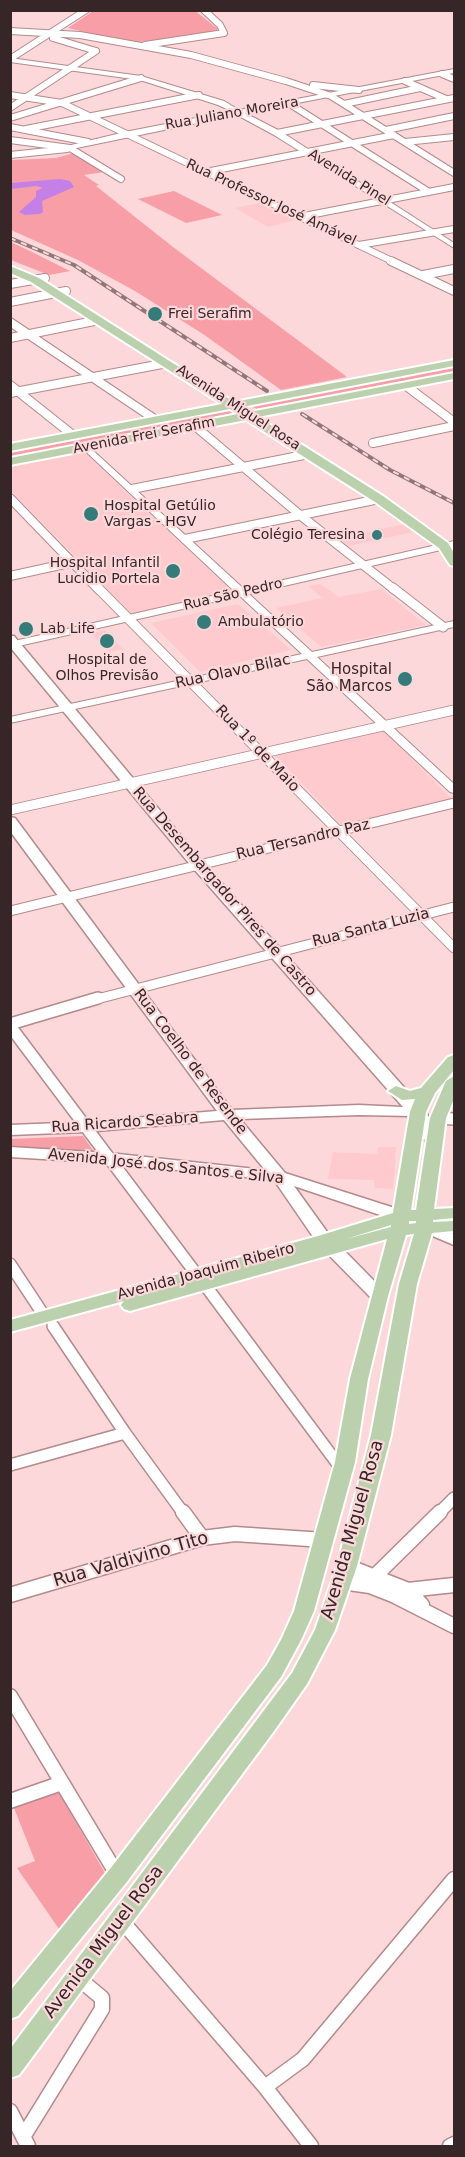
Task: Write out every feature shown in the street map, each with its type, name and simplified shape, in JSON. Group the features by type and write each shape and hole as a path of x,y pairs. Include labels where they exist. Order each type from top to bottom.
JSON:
{"main road":[{"name":"Avenida Miguel Rosa","path":"10,262 224,392 309,454 451,544"},
{"name":"Avenida Miguel Rosa","path":"10,269 40,279"},
{"name":"Avenida Miguel Rosa","path":"61,292 99,321 246,410 451,544 454,562"},
{"name":"Avenida Frei Serafim","path":"10,462 195,426 275,398 454,363"},
{"name":"Avenida Frei Serafim","path":"10,448 156,420 246,410 454,376"},
{"path":"224,392 250,398 275,398"},
{"name":"Rua Desembargador Pires de Castro","path":"12,643 198,864 396,1090 418,1112 434,1145"},
{"name":"Rua Coelho de Resende","path":"10,821 228,1115 279,1176 328,1245 379,1296"},
{"name":"Avenida Miguel Rosa","path":"10,2009 118,1876 274,1671 304,1611 343,1471 359,1379 400,1223 418,1112 427,1092 454,1060"},
{"name":"Avenida Miguel Rosa","path":"10,2068 300,1678 325,1630 345,1574 381,1435 408,1284 424,1221 434,1145 446,1119 454,1081"},
{"path":"396,1090 408,1096 427,1092"},
{"name":"Rua Ricardo Seabra","path":"10,1130 85,1127 228,1115 359,1110 418,1112"},
{"name":"Avenida José dos Santos e Silva","path":"10,1152 109,1158 279,1176 400,1223"},
{"path":"424,1221 454,1213"},
{"path":"424,1221 454,1226"},
{"path":"424,1221 454,1240"},
{"name":"Avenida Joaquim Ribeiro","path":"10,1337 49,1321 328,1245 400,1223 424,1221"},
{"name":"Avenida Joaquim Ribeiro","path":"10,1326 49,1321"}],"street":[{"path":"10,60 86,10"},
{"path":"10,31 48,35 80,35 133,47 146,47 224,33 220,25 204,10"},
{"path":"10,108 96,51 48,35"},
{"path":"146,47 200,57 331,96 452,170"},
{"name":"Avenida Pinel","path":"10,60 141,78 199,95 242,113 385,199 454,246"},
{"name":"Rua Juliano Moreira","path":"10,155 47,153 125,134 454,71"},
{"path":"442,74 454,79"},
{"path":"10,118 141,78"},
{"path":"286,81 359,90"},
{"path":"405,81 454,103"},
{"path":"304,87 311,85"},
{"path":"344,104 420,88"},
{"path":"10,95 62,103"},
{"path":"26,129 199,95"},
{"path":"277,133 454,98"},
{"name":"Rua Professor José Amável","path":"62,103 454,291"},
{"path":"290,104 429,192"},
{"path":"386,130 454,116"},
{"path":"10,127 88,142"},
{"path":"206,172 394,135"},
{"path":"405,142 454,137"},
{"path":"10,140 70,148 121,179"},
{"path":"299,217 454,187"},
{"path":"359,245 454,228"},
{"path":"422,275 454,269"},
{"path":"10,284 40,279"},
{"path":"10,302 61,292"},
{"path":"10,338 99,321"},
{"path":"10,322 156,420"},
{"path":"10,393 167,363"},
{"path":"10,385 74,436"},
{"path":"405,385 454,424"},
{"path":"373,442 454,424"},
{"path":"195,426 300,515 443,627"},
{"path":"86,447 388,725 454,790"},
{"path":"132,489 309,454"},
{"name":"Rua 1º de Maio","path":"10,498 192,681 260,754 454,948"},
{"path":"185,538 379,499"},
{"path":"10,512 22,510"},
{"name":"Rua São Pedro","path":"12,643 129,619 451,544"},
{"path":"10,576 74,562"},
{"name":"Rua Olavo Bilac","path":"10,720 454,624"},
{"path":"10,810 454,710"},
{"name":"Rua Tersandro Paz","path":"10,911 454,803"},
{"name":"Rua Santa Luzia","path":"10,1025 133,988 454,907"},
{"path":"10,1025 343,1471"},
{"path":"10,1264 125,1433 202,1538"},
{"path":"10,1466 125,1433"},
{"path":"373,1581 454,1498"},
{"name":"Rua Valdivino Tito","path":"10,1595 202,1538 236,1534 324,1540"},
{"path":"345,1574 408,1590 454,1585"},
{"path":"373,1581 454,1626"},
{"path":"408,1590 426,1610"},
{"path":"10,1696 118,1876"},
{"path":"10,1801 62,1783"},
{"path":"265,2087 303,2060 454,1880"},
{"path":"121,1920 265,2087 311,2146"},
{"path":"26,2142 102,2009 102,1998 78,1978"},
{"path":"10,2111 26,2142"},
{"path":"450,2146 454,2145"}],"shaded area":[{"path":"194,10 218,29 213,33 130,43 68,28 93,11"},
{"path":"74,153 104,172 84,175 99,185 96,186 173,247 347,377 281,390 206,336 135,291 78,260 11,230 11,160 56,158"},
{"path":"60,179 70,181 74,187 42,201 43,212 40,214 25,215 19,212 36,197 36,191 43,188 36,186 11,189 11,183"},
{"path":"174,191 222,215 186,223 138,199"},
{"path":"259,203 295,220 268,227 235,208"},
{"path":"11,242 70,271 49,275 11,260"},
{"path":"454,366 454,372 258,410 250,405"},
{"path":"228,409 235,415 11,458 11,451"},
{"name":"Hospital Getúlio Vargas - HGV","path":"84,452 233,592 131,614 11,491 10,467"},
{"name":"Colégio Teresina","path":"404,524 414,532 349,546 339,539"},
{"path":"320,584 339,597 381,589 426,625 321,647 276,608 322,598 309,586"},
{"path":"238,604 291,650 200,672 151,623"},
{"name":"Hospital de Olhos Previsão","path":"105,630 124,649 109,652 91,633"},
{"path":"382,729 452,799 341,825 274,754"},
{"path":"83,1136 97,1156 11,1150 10,1139"},
{"path":"378,1147 396,1147 393,1189 375,1188 374,1180 328,1179 333,1152 377,1154"},
{"path":"59,1792 106,1875 61,1932 17,1868 35,1861 14,1808"}],"railway":[{"path":"10,238 74,265 267,391"},
{"path":"302,414 390,470 454,503"}],"place":[{"name":"Frei Serafim","path":"155,314"},
{"name":"Hospital Getúlio Vargas - HGV","path":"91,514"},
{"name":"Colégio Teresina","path":"377,535"},
{"name":"Hospital Infantil Lucidio Portela","path":"173,571"},
{"name":"Ambulatório","path":"204,622"},
{"name":"Lab Life","path":"26,629"},
{"name":"Hospital de Olhos Previsão","path":"107,641"},
{"name":"Hospital São Marcos","path":"405,679"}]}
